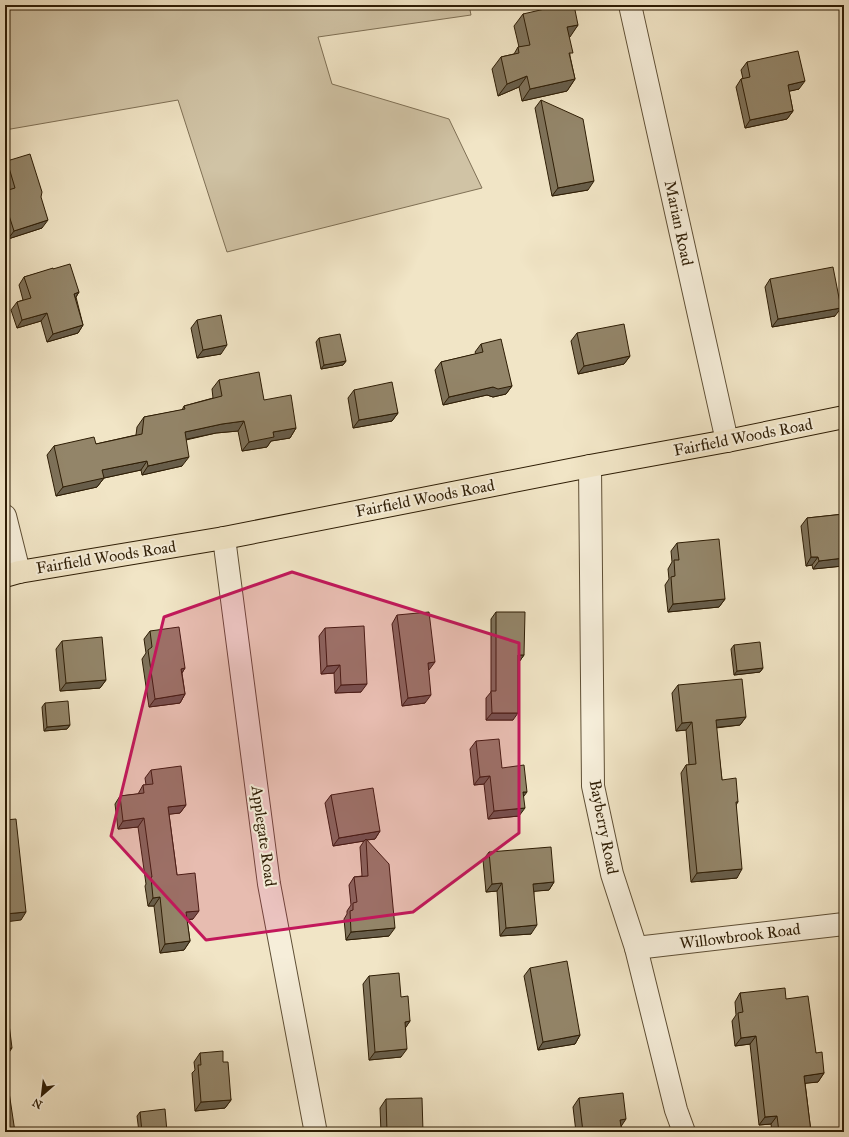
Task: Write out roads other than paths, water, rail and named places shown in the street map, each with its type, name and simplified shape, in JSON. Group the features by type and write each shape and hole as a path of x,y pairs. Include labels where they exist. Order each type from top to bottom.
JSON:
{"main road":[{"name":"Fairfield Woods Road","path":"12,574 224,538 844,417"}],"street":[{"name":"Marian Road","path":"630,5 727,441"},
{"name":"Bayberry Road","path":"590,466 593,786 612,874 636,948 676,1110 684,1132"},
{"path":"5,516 12,574"},
{"name":"Applegate Road","path":"224,538 270,884 315,1132"},
{"name":"Willowbrook Road","path":"636,948 844,924"}]}
